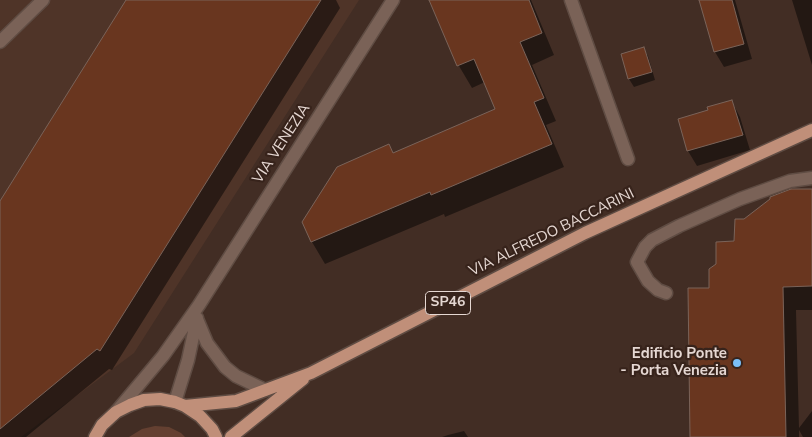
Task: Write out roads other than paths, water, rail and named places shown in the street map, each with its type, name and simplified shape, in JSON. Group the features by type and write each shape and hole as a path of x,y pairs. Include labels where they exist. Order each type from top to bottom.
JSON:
{"main road":[{"name":"VIA ALFREDO BACCARINI","path":"180,404 236,401 311,372 585,233 812,130"},
{"name":"VIA ALFREDO BACCARINI","path":"232,437 311,372"},
{"name":"SP46","path":"95,437 102,425 116,412 130,405 144,400 160,399 180,404"},
{"path":"180,404 200,416 216,437"}],"street":[{"path":"0,42 43,0"},
{"name":"VIA VENEZIA","path":"116,412 163,356 199,305 393,0"},
{"path":"571,0 628,159"},
{"path":"666,293 652,285 637,262 645,247 652,240 747,196 790,181 812,178"},
{"name":"VIA VENEZIA","path":"180,404 199,305"},
{"path":"197,319 207,343 224,367 236,376 265,390"}],"place":[{"name":"Edificio Ponte - Porta Venezia","path":"737,363"}]}
